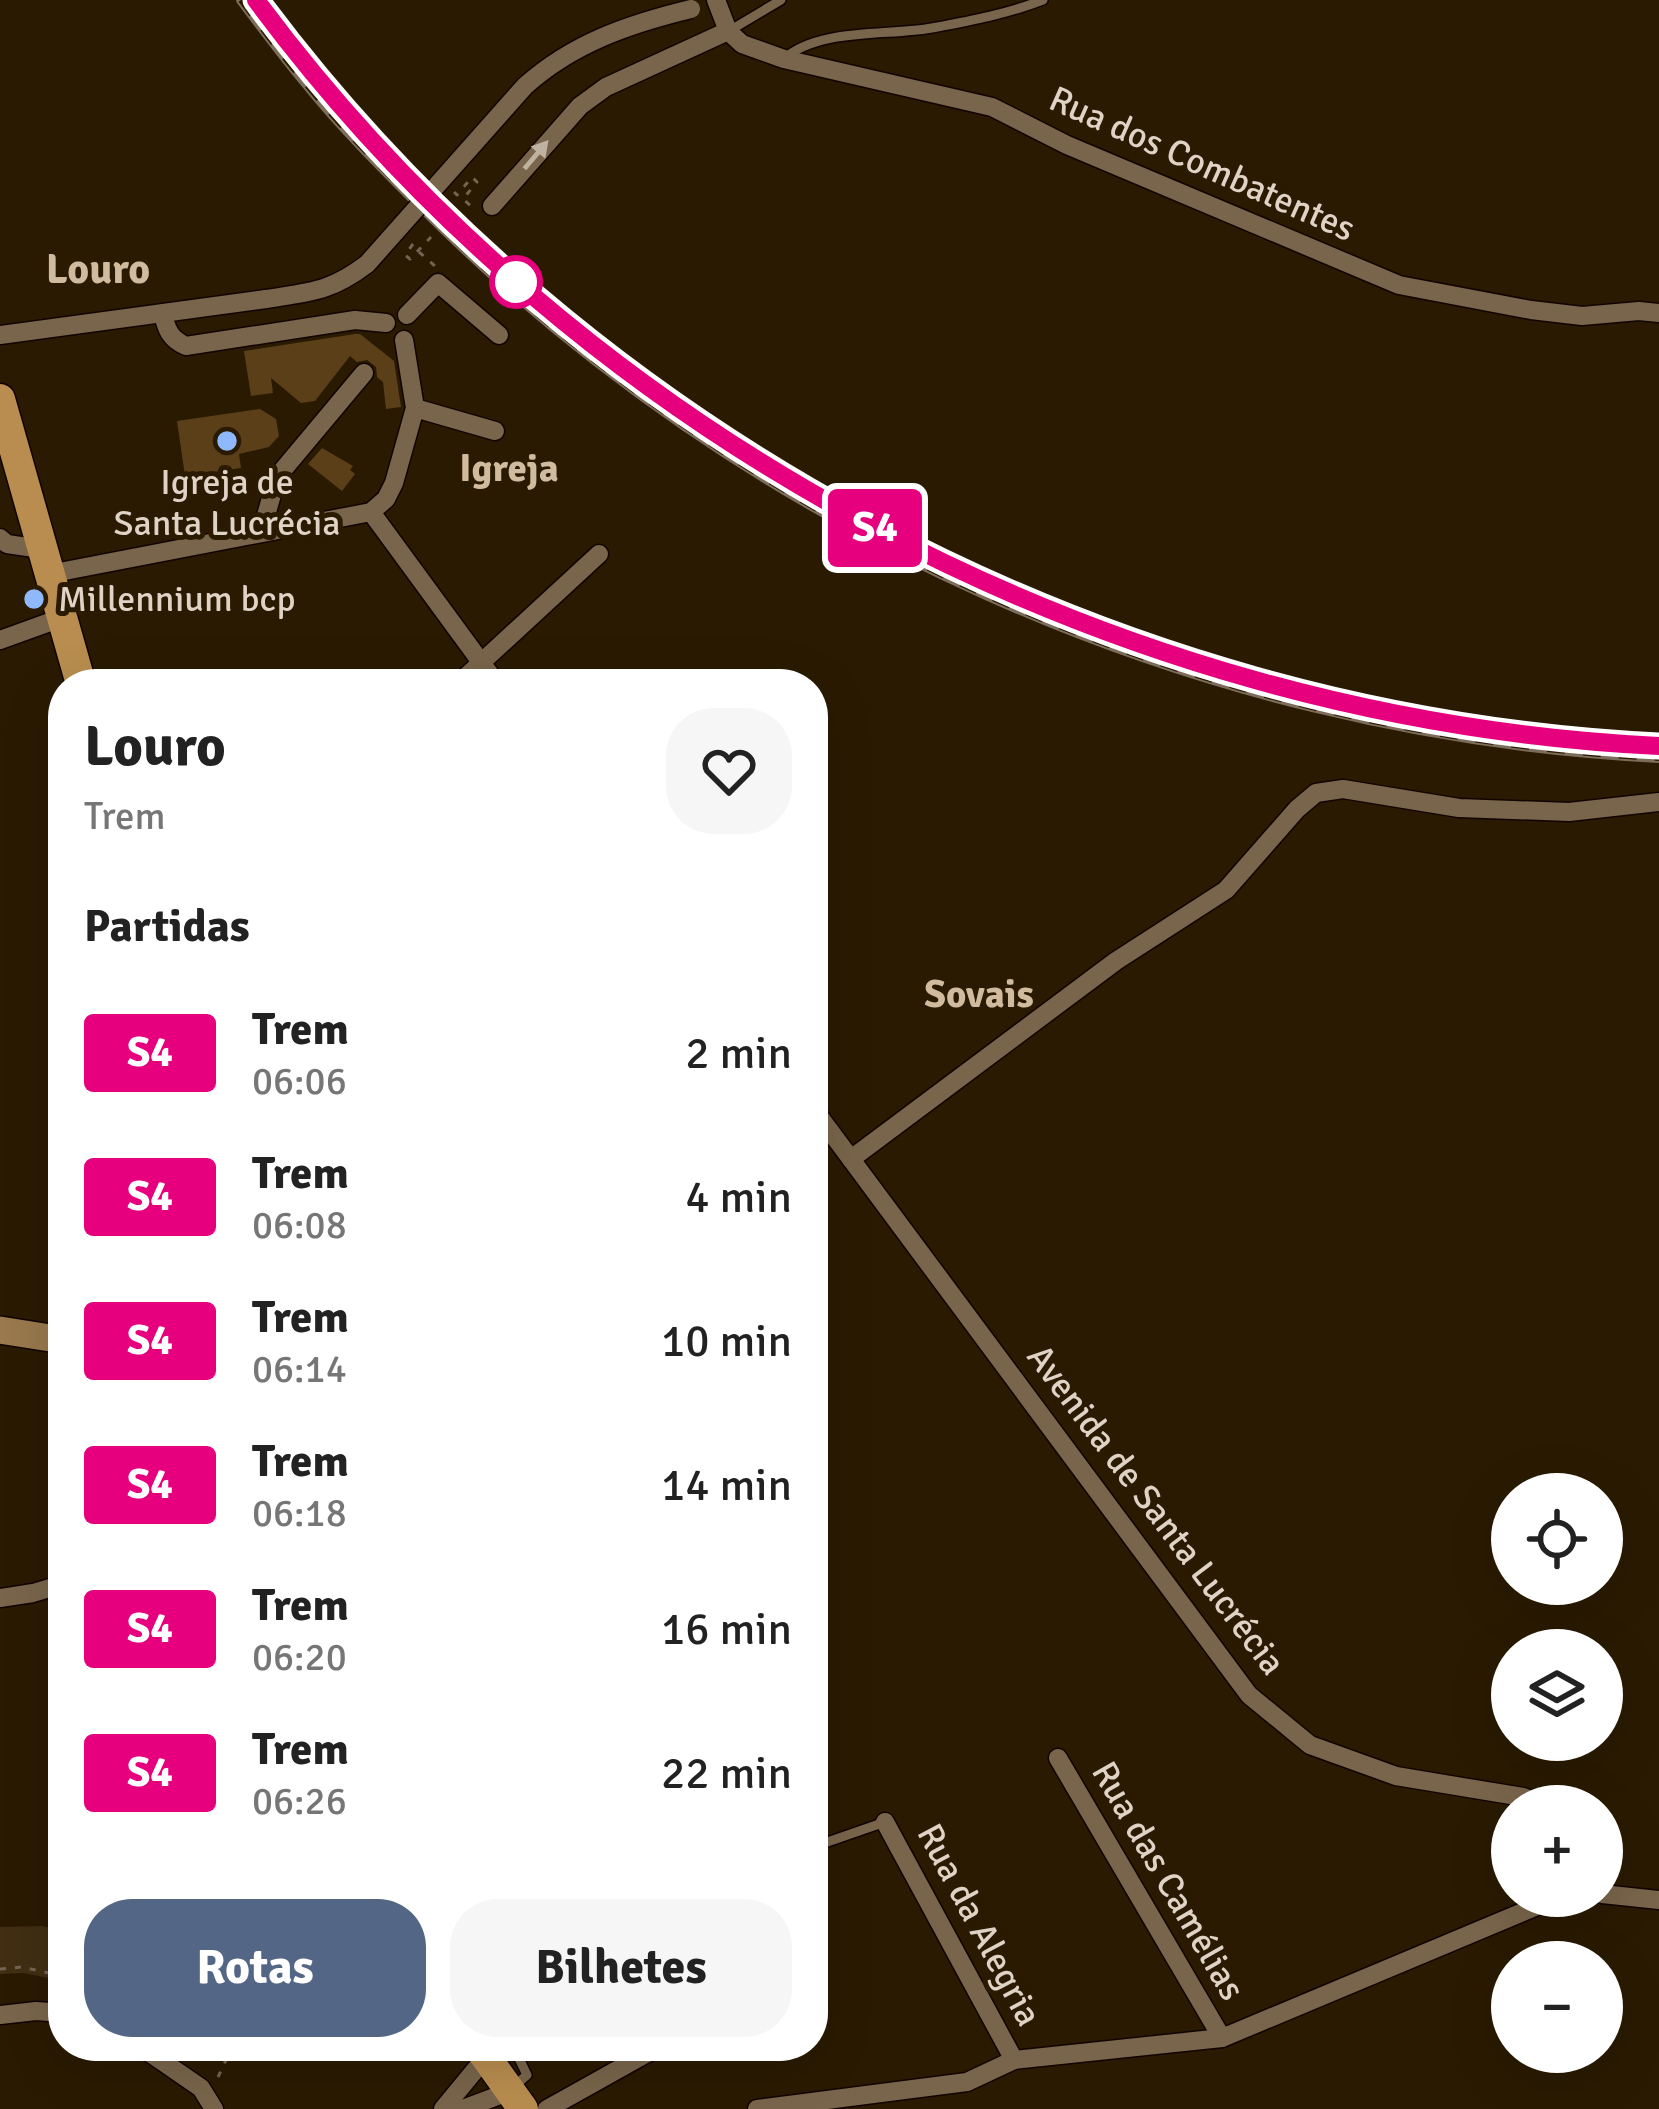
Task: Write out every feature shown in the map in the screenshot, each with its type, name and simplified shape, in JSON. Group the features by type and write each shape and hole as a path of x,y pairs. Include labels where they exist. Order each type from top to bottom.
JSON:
{"main road":[{"path":"0,398 79,669"},
{"path":"0,1330 48,1338"},
{"path":"497,2061 515,2100"}],"street":[{"path":"0,335 266,299 343,282 367,264 548,65 621,28 716,0 728,31 606,87 566,120 492,206"},
{"name":"Rua dos Combatentes","path":"728,31 742,44 784,59 992,107 1067,146 1399,285 1582,316 1659,313"},
{"path":"407,315 438,283 499,335"},
{"path":"163,313 166,329 186,346 355,320 386,323"},
{"path":"0,538 45,561 261,533 371,512 386,499 394,483 415,408 404,340 412,321 407,315 393,314 386,329 391,337 404,340"},
{"path":"261,533 278,477 364,373"},
{"path":"415,408 495,431"},
{"path":"371,512 485,669"},
{"path":"473,669 599,554"},
{"path":"0,640 61,617"},
{"path":"851,1159 1116,961 1226,890 1316,793 1343,789 1459,808 1569,812 1659,802"},
{"name":"Avenida de Santa Lucrécia","path":"828,1128 1249,1695 1310,1745 1396,1776 1491,1792"},
{"path":"0,1598 48,1588"},
{"name":"Rua das Camélias","path":"1058,1758 1222,2038"},
{"name":"Rua da Alegria","path":"885,1822 1014,2060"},
{"path":"1623,1896 1659,1900"},
{"path":"758,2109 967,2082 1014,2060 1222,2038 1511,1917"},
{"path":"0,2015 48,2012"},
{"path":"164,2061 185,2074 210,2103"},
{"path":"443,2109 483,2061"},
{"path":"547,2109 633,2061"},
{"path":"463,2109 515,2100"}],"lane":[{"path":"728,31 781,0"},
{"path":"784,59 807,45 928,29 1043,0"},
{"path":"828,1842 885,1822"}],"path":[{"path":"453,191 457,195 472,177 477,182 463,199"},
{"path":"410,240 414,245 405,255 410,259 431,237"},
{"path":"0,1969 22,1967 48,1973"},
{"path":"210,2103 226,2061"}],"shaded area":[{"path":"0,1927 48,1927 48,1978 0,1974"}],"building":[{"path":"360,334 394,361 401,407 386,409 376,367 350,356 315,401 301,403 271,378 273,393 251,396 244,351"},
{"name":"Igreja de Santa Lucrécia","path":"260,409 276,419 279,436 269,447 239,454 241,468 185,476 177,421"},
{"path":"322,448 353,466 350,470 355,474 342,491 308,464"}],"railway":[{"path":"241,0 362,147 547,322 686,427 833,518 988,596 1149,659 1316,708 1486,741 1659,758"}],"train":[{"name":"S4","path":"256,0 407,177 516,282 682,410 757,460 875,527 1056,612 1252,679 1442,722 1659,746"}],"place":[{"name":"Igreja de Santa Lucrécia","path":"227,441"},
{"name":"Millennium bcp","path":"34,599"}],"district":[{"name":"Louro","path":"98,269"},
{"name":"Igreja","path":"509,468"},
{"name":"Sovais","path":"979,994"}]}
